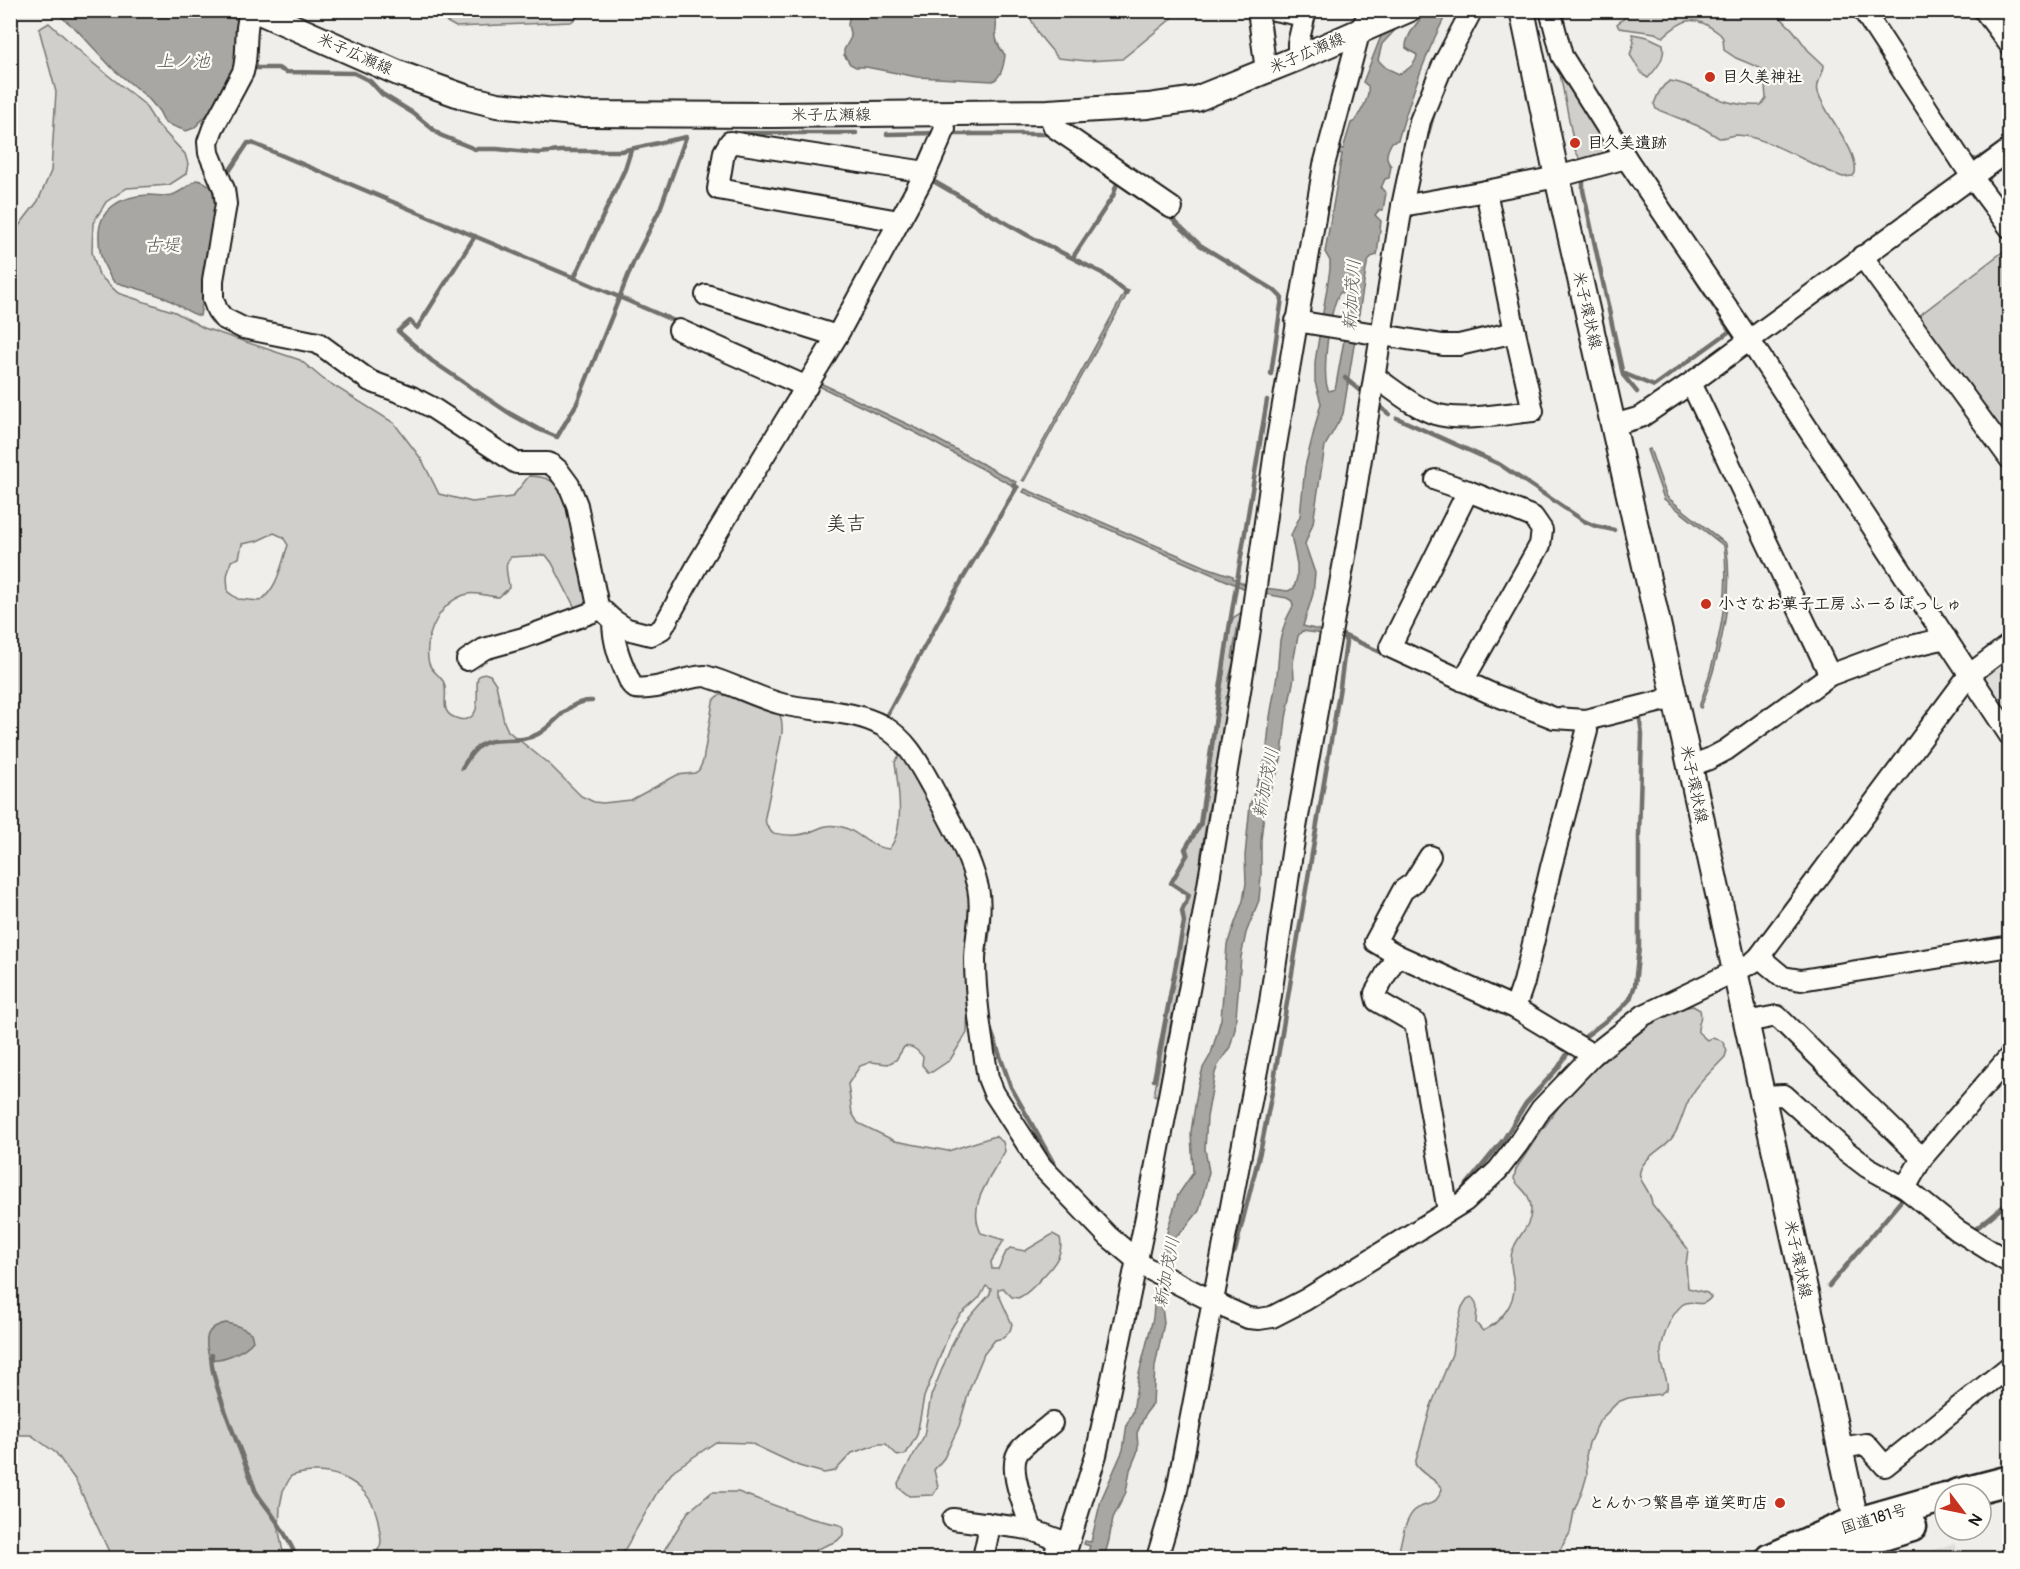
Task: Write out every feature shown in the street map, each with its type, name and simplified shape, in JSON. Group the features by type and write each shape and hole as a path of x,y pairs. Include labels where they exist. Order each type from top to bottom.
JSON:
{"highway":[{"path":"1993,1484 2010,1480"},
{"path":"1993,1503 2010,1498"},
{"name":"国道181号","path":"1860,1542 1933,1503"},
{"name":"国道181号","path":"1816,1558 1860,1542 1933,1521"},
{"name":"国道181号","path":"1771,1558 1844,1526 1860,1542"}],"main road":[{"name":"米子広瀬線","path":"253,10 398,73 465,97 497,105 583,114 942,114 1048,112 1148,106 1196,99 1298,58 1367,22 1408,10"},
{"name":"米子環状線","path":"1522,10 1557,177 1690,766 1860,1542"}],"street":[{"path":"253,10 247,20 246,64 208,142 208,149 225,189 226,204 213,280 213,299 217,310 223,318 243,328 318,343 370,381 431,407 516,463 547,464 558,470 569,486 577,505 598,606 627,629 651,635 662,629 698,564 837,336 926,172 945,129 942,114"},
{"path":"1258,10 1266,71"},
{"path":"1274,10 1305,13 1298,43 1298,58"},
{"path":"1157,1558 1176,1495 1208,1299 1270,1002 1295,833 1375,377 1402,206 1420,121 1442,67 1472,10"},
{"path":"1550,10 1562,56 1626,158 1750,341 2010,736"},
{"path":"1863,10 1972,177 2010,228"},
{"path":"1984,10 2010,45"},
{"path":"1064,1558 1096,1455 1141,1263 1203,916 1250,629 1275,451 1301,322 1324,165 1367,22"},
{"path":"1048,112 1054,127 1172,208"},
{"path":"899,221 718,189 724,152 730,142 926,172"},
{"path":"1613,425 1641,417 1691,383 2010,149"},
{"path":"1402,206 1557,177 1626,158"},
{"path":"1375,377 1421,408 1436,414 1455,417 1533,411 1486,191"},
{"path":"1862,256 2010,459"},
{"path":"706,295 837,336"},
{"path":"1301,322 1443,345 1459,345 1515,332"},
{"path":"679,330 807,387"},
{"path":"1691,383 1830,675"},
{"path":"1437,480 1533,517 1542,530 1540,545 1463,681"},
{"path":"1468,491 1390,648 1554,718 1586,720 1662,701 1674,694"},
{"path":"467,660 484,649 523,638 593,612 598,606"},
{"path":"613,620 615,649 635,688 705,676 781,704 825,710 869,720 901,740 917,759 966,851 978,890 976,978 988,1078 994,1093 1041,1166 1108,1236 1141,1263 1248,1318 1259,1319 1272,1317 1305,1300 1465,1202 1509,1157 1541,1109 1593,1055 1644,1015 1752,963 1759,957 1969,675 2010,644"},
{"path":"1690,766 1726,750 1830,675 1903,648 1946,638"},
{"path":"1515,1008 1524,982 1551,867 1587,731 1586,720"},
{"path":"1430,856 1413,883 1402,890 1375,942 1397,955 1515,1008 1593,1055"},
{"path":"1759,957 1783,977 1801,980 2010,945"},
{"path":"1397,955 1375,993 1377,1001 1415,1023 1448,1212"},
{"path":"1746,1022 1777,1016 1922,1158"},
{"path":"1905,1188 1922,1158 2010,1056"},
{"path":"1762,1096 1784,1095 1867,1167 1905,1188 1957,1230 2010,1263"},
{"path":"1840,1448 1866,1444 1886,1466 2010,1366"},
{"path":"1032,1530 1014,1473 1015,1457 1052,1423"},
{"path":"952,1519 1032,1530 1059,1540 1054,1558"},
{"path":"983,1558 988,1535 986,1523"}],"shaded area":[{"path":"427,11 584,11 571,22 456,27"},
{"path":"1027,11 1174,11 1171,19 1122,59 1087,61 1058,58 1039,35"},
{"path":"1633,11 1774,11 1824,65 1818,92 1852,154 1855,164 1853,176 1843,177 1776,146 1749,137 1737,135 1719,138 1703,128 1656,109 1654,104 1658,94 1670,81 1687,85 1725,101 1761,105 1766,98 1764,73 1760,68 1724,50 1723,38 1704,23 1690,20 1684,22 1663,37 1655,33 1619,28 1617,24"},
{"path":"49,23 94,64 144,104 156,123 185,154 188,164 186,174 169,185 127,188 106,202 93,223 92,252 99,275 118,293 175,312 204,328 300,360 323,379 394,423 422,460 439,494 472,502 512,497 529,476 545,478 558,487 569,510 589,605 578,609 574,606 546,555 511,557 506,567 509,588 499,597 468,594 450,603 432,629 428,659 430,666 443,681 446,708 452,716 464,720 472,716 477,703 478,677 484,673 490,675 496,684 508,731 550,765 581,796 603,803 631,800 677,775 695,773 699,770 703,761 713,702 717,696 725,695 769,708 781,718 782,733 765,817 766,824 772,833 800,835 826,826 837,826 850,830 874,845 889,849 898,830 900,807 895,762 898,757 904,755 939,811 971,887 967,1033 950,1060 932,1072 928,1072 922,1065 923,1057 919,1053 907,1047 904,1047 896,1060 888,1064 871,1062 860,1066 848,1084 852,1113 858,1123 895,1141 948,1151 995,1136 1003,1142 1005,1151 982,1190 977,1211 977,1222 981,1233 1004,1240 991,1262 992,1269 998,1269 1010,1248 1025,1251 1053,1234 1060,1238 1061,1245 1058,1257 1046,1274 1026,1293 1018,1298 1012,1297 1003,1288 998,1289 1012,1324 1010,1331 1003,1338 995,1340 984,1354 970,1388 959,1426 944,1458 934,1470 938,1487 933,1495 909,1496 899,1488 898,1483 924,1436 931,1396 953,1342 962,1326 990,1294 991,1289 986,1286 980,1297 959,1316 951,1329 924,1397 917,1435 906,1454 898,1456 886,1444 879,1444 852,1453 835,1471 824,1473 799,1466 750,1443 716,1442 674,1470 658,1491 620,1558 373,1558 381,1539 375,1511 369,1498 348,1480 321,1472 291,1476 283,1491 279,1531 284,1558 112,1558 76,1481 56,1453 31,1435 11,1435 10,229 18,227 38,201 51,171 56,92 39,29","holes":["274,533 283,537 288,545 278,576 266,596 260,601 238,599 228,592 227,576 231,561 239,558 242,544 257,541"]},
{"path":"1632,34 1648,37 1663,44 1662,58 1648,78 1643,75 1630,55 1634,42"},
{"path":"1560,74 1608,146 1604,156 1581,161 1575,150"},
{"path":"2009,247 2009,434 2004,438 1916,318"},
{"path":"1249,608 1238,624 1232,658 1234,660 1229,678 1229,694 1226,697 1201,854 1199,883 1181,966 1176,1009 1173,1011 1158,1095 1154,1096 1184,923 1183,911 1190,894 1172,882 1189,855 1187,848 1202,825 1231,623 1234,617"},
{"path":"2009,655 2009,718 1983,678 1983,674"},
{"path":"1693,1006 1701,1013 1698,1032 1707,1040 1713,1037 1722,1041 1727,1050 1725,1057 1694,1091 1675,1134 1646,1161 1640,1171 1642,1182 1652,1204 1688,1249 1686,1265 1688,1288 1707,1293 1711,1297 1704,1303 1689,1302 1682,1305 1669,1323 1663,1339 1661,1355 1667,1389 1660,1394 1628,1398 1618,1402 1600,1420 1589,1443 1586,1456 1587,1475 1574,1511 1570,1533 1555,1558 1398,1558 1410,1516 1417,1508 1436,1500 1442,1489 1415,1464 1431,1406 1452,1354 1462,1307 1467,1299 1471,1297 1474,1299 1477,1308 1476,1323 1483,1331 1501,1318 1510,1305 1514,1290 1512,1251 1531,1216 1529,1199 1514,1179 1516,1169 1557,1109 1587,1074 1645,1026 1668,1013"},
{"path":"712,1492 738,1492 809,1518 840,1525 843,1527 843,1535 837,1541 817,1549 816,1558 656,1558 663,1552 688,1512"},
{"path":"1954,1543 1962,1558 1909,1558"}],"water":[{"name":"上ノ池","path":"54,11 216,11 241,21 236,69 212,110 194,128 186,131 165,123 159,111 147,97 113,69 76,29"},
{"path":"850,11 991,11 996,21 996,37 1005,55 1000,73 993,81 917,77 856,67 850,64 844,55 844,50 851,37 848,25"},
{"name":"新加茂川","path":"1391,11 1407,11 1395,30 1382,44 1378,60 1386,68 1399,74 1411,67 1415,61 1417,55 1406,48 1406,43 1417,23 1427,11 1448,11 1420,74 1398,140 1392,142 1388,151 1387,157 1391,166 1389,178 1385,179 1381,188 1386,193 1383,210 1379,210 1375,215 1381,221 1377,255 1371,257 1367,264 1343,414 1325,446 1313,523 1305,544 1315,573 1313,594 1303,626 1323,631 1323,634 1302,631 1298,636 1282,755 1264,813 1259,900 1246,933 1241,957 1235,1029 1230,1047 1215,1073 1207,1117 1205,1149 1209,1172 1199,1211 1174,1238 1163,1295 1164,1323 1155,1366 1153,1404 1137,1433 1137,1453 1130,1470 1126,1492 1113,1518 1104,1558 1086,1558 1090,1546 1084,1544 1085,1541 1091,1542 1101,1500 1123,1450 1127,1424 1133,1412 1138,1378 1153,1318 1156,1283 1168,1228 1178,1195 1193,1173 1191,1132 1198,1086 1203,1068 1211,1054 1221,1019 1227,945 1243,901 1246,883 1245,856 1250,805 1266,757 1280,640 1293,606 1292,601 1287,598 1264,594 1265,588 1288,591 1294,588 1297,564 1291,535 1300,516 1305,467 1321,403 1315,382 1315,362 1330,269 1330,261 1325,252 1342,154 1331,151 1332,147 1343,149 1351,123 1355,121 1364,104 1368,95 1368,86 1363,82","holes":["1341,292 1349,296 1349,312 1336,385 1335,389 1329,391 1326,384 1326,357 1333,309"]},
{"name":"古堤","path":"196,180 205,182 212,188 219,203 200,316 159,296 114,282 103,262 99,239 102,219 113,206 121,201 138,196 172,195"},
{"path":"1126,290 1129,291 1024,481 1022,480"},
{"path":"818,382 918,429 1016,482 1015,484 1019,487 1017,488 916,433 815,386"},
{"path":"1650,449 1667,497 1726,544 1728,585 1724,627 1714,669 1701,708 1699,707 1716,648 1724,607 1726,566 1724,546 1664,499 1647,450"},
{"path":"1025,489 1206,567 1233,576 1248,586 1248,590 1023,492"},
{"path":"226,1323 239,1326 251,1333 253,1341 233,1354 210,1359 207,1341 210,1331"}],"waterway":[{"path":"249,68 278,68 286,72 354,73 370,81 382,94 413,113 440,135 475,149 539,153 621,151 686,137 660,209 634,261 577,403 557,437 509,413 432,361 398,331 410,321 417,328 475,236"},
{"path":"1561,73 1571,88"},
{"path":"1425,144 1434,112"},
{"path":"742,133 856,133"},
{"path":"919,164 932,133"},
{"path":"887,134 939,133"},
{"path":"950,134 1049,134 1052,136"},
{"path":"1969,158 1977,160 2010,137"},
{"path":"226,176 248,143 252,143 679,323"},
{"path":"574,278 625,169 631,150"},
{"path":"1987,184 1990,176 2010,161"},
{"path":"1090,164 1164,215"},
{"path":"1585,177 1583,177 1583,190 1623,375 1637,392"},
{"path":"933,181 1027,235 1102,273 1126,292 1125,294"},
{"path":"1073,257 1113,196 1117,183"},
{"path":"1172,219 1200,245 1274,290 1282,298 1271,374"},
{"path":"1623,373 1654,386 1730,331 1696,279"},
{"path":"1345,378 1366,396"},
{"path":"1154,1080 1184,922 1182,911 1189,895 1171,883 1187,855 1185,849 1200,824 1267,400"},
{"path":"1375,403 1389,414"},
{"path":"1397,418 1499,464 1584,521 1614,530"},
{"path":"884,720 949,602 1017,487 1013,485"},
{"path":"1343,635 1387,655"},
{"path":"1223,1300 1231,1256 1235,1251 1261,1148 1272,1092 1340,687 1346,642 1344,636"},
{"path":"462,768 472,753 482,744 497,740 522,739 538,734 569,708 592,701"},
{"path":"1586,1036 1621,1009 1630,999 1635,985 1639,947 1642,735 1639,711"},
{"path":"985,955 989,912"},
{"path":"990,1028 1011,1087 1053,1162"},
{"path":"1460,1193 1504,1139 1526,1103 1558,1068 1571,1048"},
{"path":"1829,1286 1905,1196"},
{"path":"1972,1232 2010,1201"},
{"path":"212,1355 215,1380 221,1399 255,1490 281,1528 297,1558"}],"place":[{"name":"目久美神社","path":"1710,77"},
{"name":"目久美遺跡","path":"1575,143"},
{"name":"小さなお菓子工房 ふーるぽっしゅ","path":"1706,604"},
{"name":"とんかつ繁昌亭 道笑町店","path":"1780,1503"}],"district":[{"name":"美吉","path":"846,523"}]}
